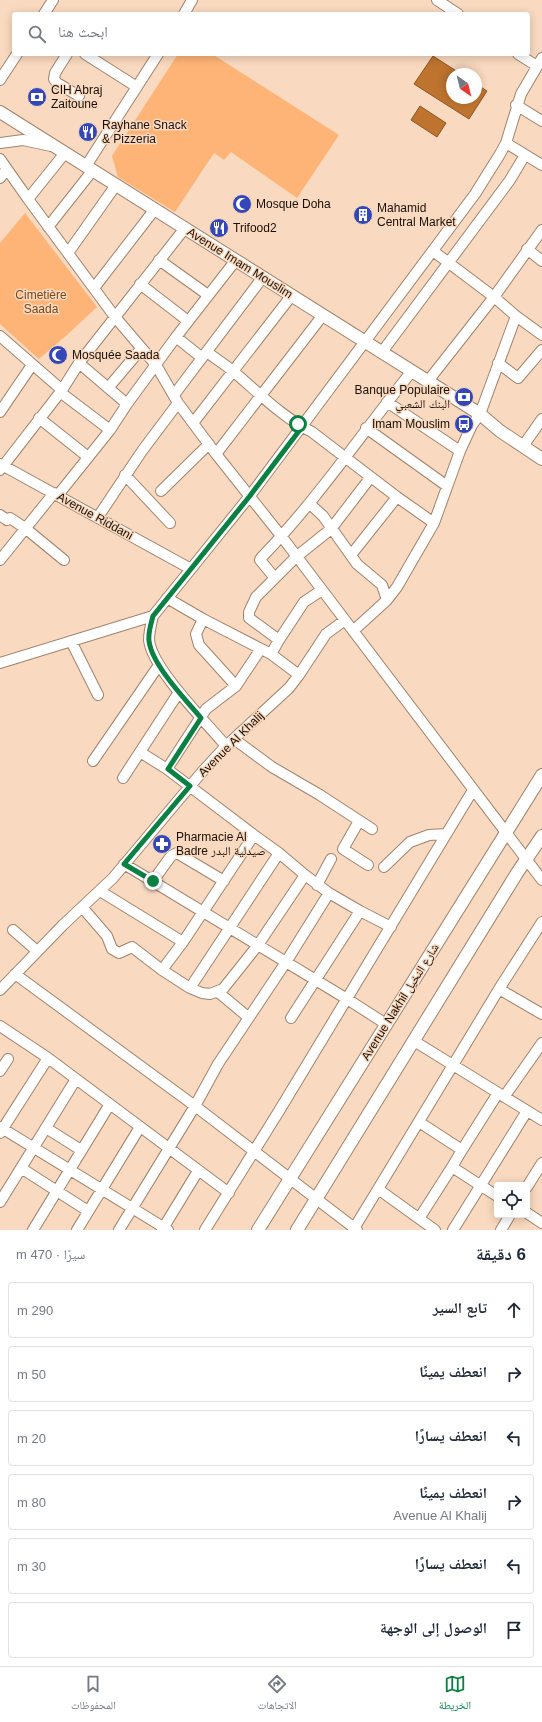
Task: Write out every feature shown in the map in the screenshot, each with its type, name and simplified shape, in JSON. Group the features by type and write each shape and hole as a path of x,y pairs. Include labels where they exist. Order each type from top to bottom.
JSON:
{"street":[{"path":"45,12 53,0"},
{"path":"185,12 192,0"},
{"path":"437,0 455,12"},
{"path":"0,80 16,56"},
{"path":"66,56 55,73 54,79 57,83 79,96"},
{"path":"88,56 137,87"},
{"path":"48,227 89,168 157,56"},
{"path":"226,746 179,692 152,654 149,642 149,632 153,616 249,497 479,189 506,143 516,105 539,67 521,56"},
{"path":"516,105 542,121"},
{"name":"Avenue Imam Mouslim","path":"0,112 480,414 500,431 542,460"},
{"path":"0,143 23,140 60,150 28,199"},
{"path":"506,143 542,165"},
{"path":"382,352 510,180 526,155"},
{"path":"0,159 48,227 115,317 156,365 176,399 216,454 282,537 542,880"},
{"path":"0,178 7,169"},
{"path":"68,253 116,185"},
{"path":"94,288 155,209"},
{"path":"1,466 61,391 79,363 185,228"},
{"path":"428,381 494,297 542,230"},
{"path":"527,249 542,261"},
{"path":"433,252 494,297 516,316 540,331"},
{"path":"159,260 208,295"},
{"path":"0,560 25,528 110,430 176,337 236,260"},
{"path":"98,517 207,352 264,278"},
{"path":"140,284 188,321"},
{"path":"193,423 292,295"},
{"path":"216,454 323,315"},
{"path":"353,631 387,600 397,587 434,523 460,451 472,425 480,414 516,316"},
{"path":"176,337 201,357 207,352"},
{"path":"1,338 61,391 110,430"},
{"path":"108,388 141,349"},
{"path":"498,363 518,378 542,350"},
{"path":"207,352 233,371 260,396 302,427 312,432 397,498 434,523"},
{"path":"79,363 127,404"},
{"path":"0,412 32,365"},
{"path":"274,578 260,560 310,504 366,428 412,371"},
{"path":"386,402 460,451"},
{"path":"39,418 88,456"},
{"path":"522,446 542,419"},
{"path":"366,428 447,486"},
{"path":"161,491 209,444"},
{"name":"Avenue Riddani","path":"1,466 56,494 191,568"},
{"path":"125,475 170,523"},
{"path":"279,640 249,618 249,612 256,597 296,557 331,529 370,478"},
{"path":"351,556 397,498"},
{"path":"310,504 323,516 357,564 382,585 387,600"},
{"path":"0,515 7,520 10,518 25,528 64,560"},
{"path":"271,654 304,602 322,590"},
{"path":"167,598 203,620 260,650 271,654 299,676"},
{"path":"0,663 153,616"},
{"path":"203,620 196,634 199,645 236,686"},
{"name":"Avenue Al Khalij","path":"0,990 37,951 100,891 226,746 299,676 326,634 345,620"},
{"path":"71,641 98,695"},
{"path":"168,769 206,709 236,686 260,650"},
{"path":"93,761 159,665"},
{"path":"123,778 179,692"},
{"path":"234,739 272,767 320,795 372,829"},
{"path":"140,752 168,769 279,853 317,885 360,911 391,927"},
{"name":"Avenue Nakhil شارع النخيل","path":"258,1230 542,775"},
{"path":"205,1230 255,1151 473,790"},
{"path":"359,821 343,849 368,865"},
{"path":"384,867 410,842 429,835 446,834"},
{"path":"162,970 183,942 254,835"},
{"path":"297,1230 526,858 542,836"},
{"path":"153,881 171,856 178,853 224,880"},
{"path":"190,988 279,853"},
{"path":"317,885 331,860"},
{"path":"124,864 386,1024"},
{"path":"82,907 107,936 112,949 119,953 132,947 162,970 190,988 202,993 210,994 223,989 230,982 258,946 305,875"},
{"path":"100,891 183,942"},
{"path":"119,1230 195,1106 218,1064 286,962 329,892"},
{"path":"291,1018 360,911"},
{"path":"15,974 255,1151 354,1229 499,989 542,922"},
{"path":"13,930 37,951"},
{"path":"499,989 542,1014"},
{"path":"218,992 248,1017"},
{"path":"0,1026 48,1058 229,1193"},
{"path":"414,1041 542,1120"},
{"path":"420,1217 462,1150 501,1095 542,1043"},
{"path":"48,1058 1,1130 34,1148 165,1229 198,1171"},
{"path":"0,1071 8,1059"},
{"path":"0,1202 76,1079"},
{"path":"32,1230 110,1104"},
{"path":"453,1230 527,1111"},
{"path":"419,1122 462,1150"},
{"path":"77,1230 140,1127"},
{"path":"46,1128 81,1150"},
{"path":"530,1182 542,1163"},
{"path":"452,1167 494,1194"},
{"path":"21,1168 88,1212"},
{"path":"378,1188 436,1230"},
{"path":"530,1215 542,1222"},
{"path":"501,1230 508,1218"}],"green space":[{"path":"177,56 215,56 339,135 297,198 231,152 224,160 214,153 175,212 118,177 112,156"},
{"name":"Cimetière Saada","path":"25,213 97,307 39,359 0,324 0,243"}],"shaded area":[{"path":"433,56 452,68 446,68 446,104 479,104 469,119 414,84"},
{"path":"482,88 487,91 482,99"},
{"path":"420,106 446,123 437,137 411,120"}],"place":[{"name":"CIH Abraj Zaitoune","path":"37,97"},
{"name":"Rayhane Snack & Pizzeria","path":"88,132"},
{"name":"Mosque Doha","path":"242,204"},
{"name":"Mahamid Central Market","path":"363,215"},
{"name":"Trifood2","path":"219,228"},
{"name":"Mosquée Saada","path":"58,355"},
{"name":"Banque Populaire البنك الشعبي","path":"464,397"},
{"name":"Imam Mouslim","path":"464,424"},
{"name":"Pharmacie Al Badre صيدلية البدر","path":"162,844"}],"route":[{"path":"153,881 124,864 168,810 190,786 168,769 201,718 179,692 152,654 149,642 149,632 153,616 249,497 302,427 298,424"}]}
